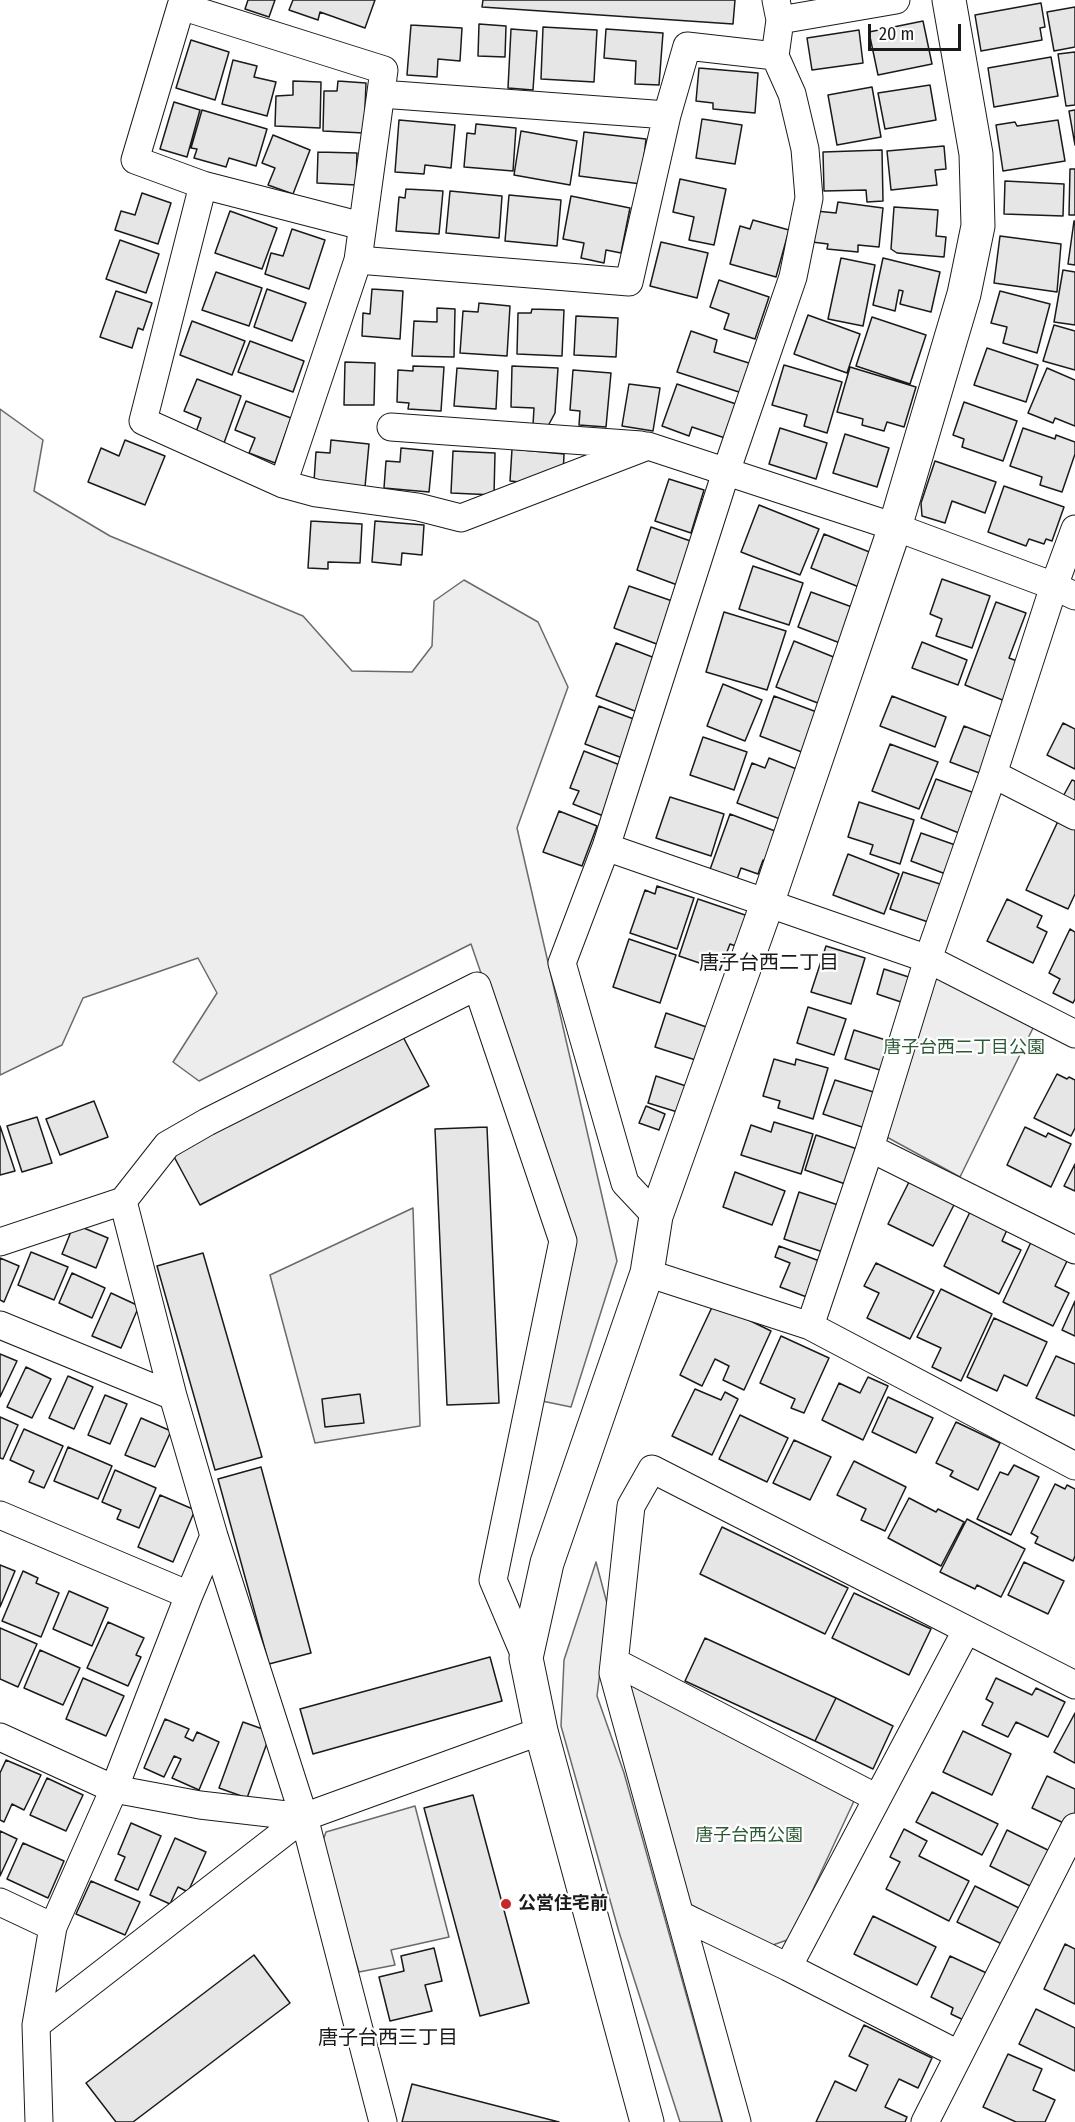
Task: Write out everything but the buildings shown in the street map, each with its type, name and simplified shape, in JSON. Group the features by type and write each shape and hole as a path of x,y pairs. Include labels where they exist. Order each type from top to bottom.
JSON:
{"street":[{"path":"656,1216 625,1183 562,963 606,847 726,472 793,277 809,198 805,149 792,94 775,56 778,10 897,0"},
{"path":"526,1658 547,1563 647,1274 656,1216 767,904 896,527 964,294 978,226 976,154 948,0"},
{"path":"283,484 358,261 363,226 381,94 384,70 181,6 135,160 203,185 363,226"},
{"path":"358,261 629,282 668,115 687,46 775,56"},
{"path":"381,94 668,115"},
{"path":"203,185 143,421 283,484 316,493 418,507 460,518 648,446"},
{"path":"391,427 648,446 896,527 1064,591"},
{"path":"810,1326 870,1148 928,959 993,774 1064,591 1075,529"},
{"path":"993,774 1075,816"},
{"path":"606,847 928,959 1075,1034"},
{"path":"0,1242 123,1201 167,1144 477,986 563,1241 493,1580 526,1658 541,1731 646,2122"},
{"path":"870,1148 1075,1250"},
{"path":"123,1201 172,1396 214,1536 304,1817 382,2122"},
{"path":"647,1274 810,1326 1075,1466"},
{"path":"0,1325 172,1396"},
{"path":"737,2122 614,1673 631,1506 652,1469 1075,1686"},
{"path":"0,1515 189,1595"},
{"path":"39,2122 36,2025 53,1927 114,1789 214,1536"},
{"path":"788,1967 966,1631"},
{"path":"615,1662 877,1798"},
{"path":"36,2025 304,1817 541,1731"},
{"path":"0,1737 114,1789 200,1805 304,1817"},
{"path":"925,2122 1075,1827"},
{"path":"0,1902 53,1927"},
{"path":"680,1915 958,2054"}],"shaded area":[{"path":"0,409 43,440 34,491 110,536 303,616 352,671 412,672 432,646 434,601 464,580 538,622 568,687 517,828 617,1261 571,1407 542,1401 571,1236 471,944 199,1081 173,1062 217,993 198,958 83,998 62,1045 0,1075"},
{"name":"唐子台西二丁目公園","path":"933,972 1035,1024 960,1177 883,1135"},
{"path":"413,1208 420,1426 315,1443 270,1275"},
{"path":"596,1562 608,1607 597,1696 624,1773 722,2122 680,2122 619,1932 561,1726 564,1660"},
{"name":"唐子台西公園","path":"630,1684 854,1801 790,1939 770,1946 684,1901"},
{"path":"415,1806 449,1937 391,1950 395,1965 359,1972 321,1846 326,1832"}],"place":[{"name":"公営住宅前","path":"506,1904"}],"district":[{"name":"唐子台西二丁目","path":"769,963"},
{"name":"唐子台西三丁目","path":"388,2038"}]}
